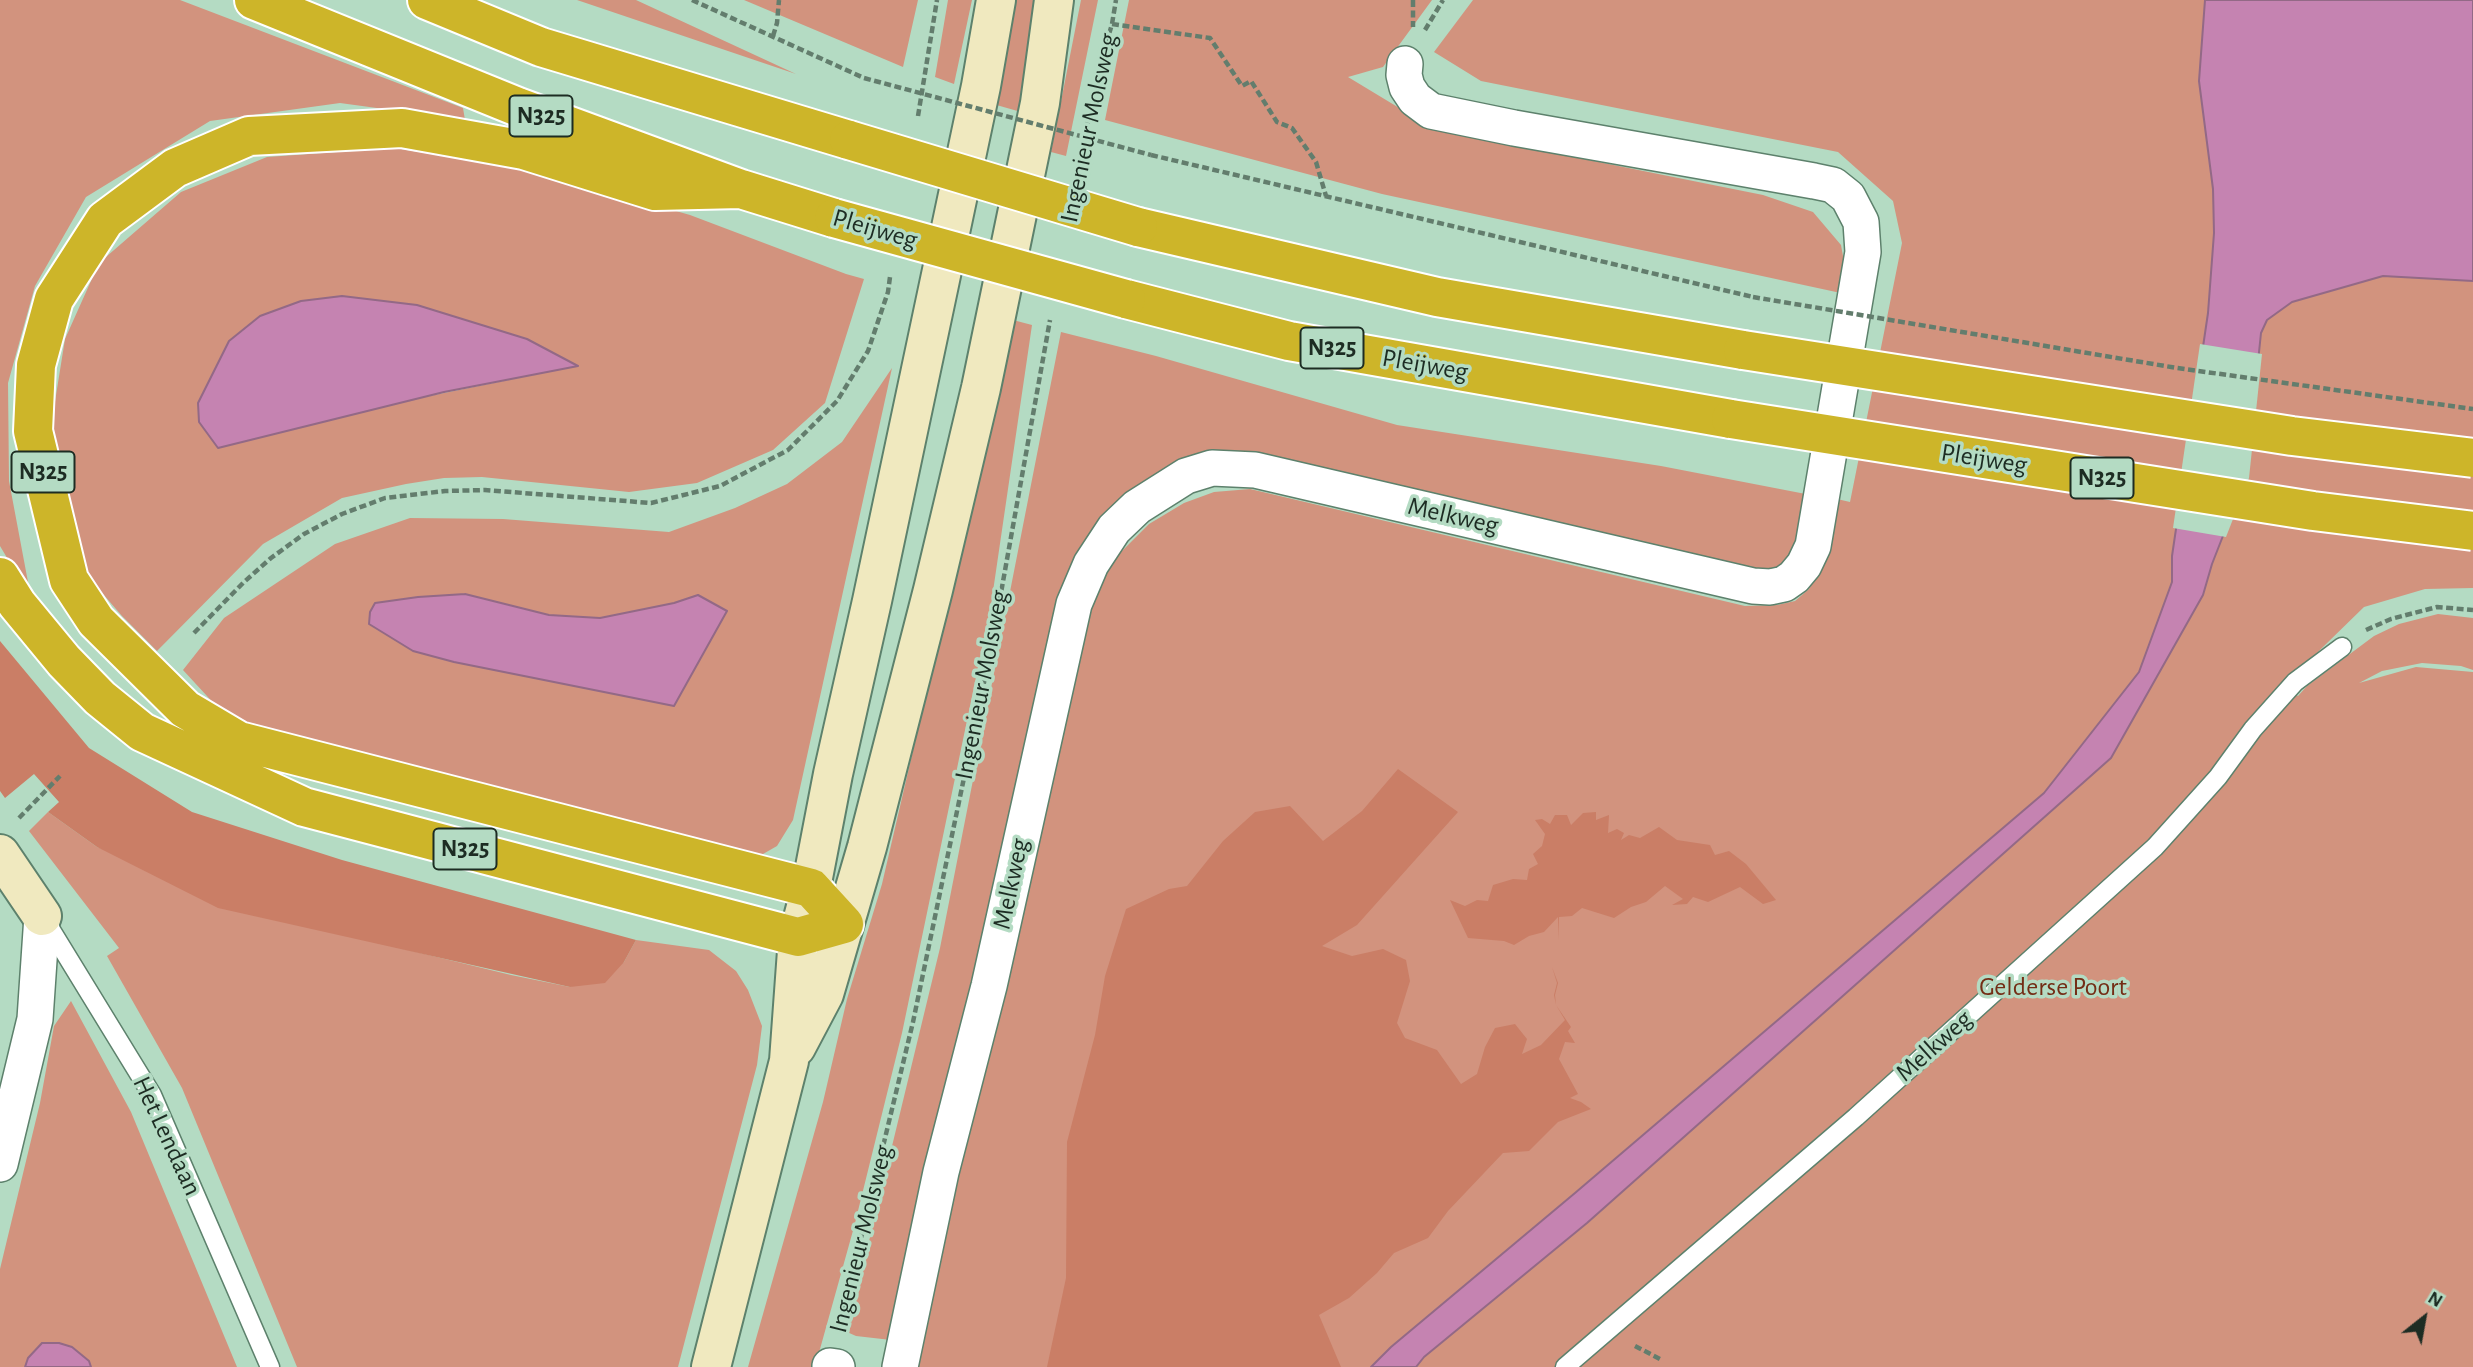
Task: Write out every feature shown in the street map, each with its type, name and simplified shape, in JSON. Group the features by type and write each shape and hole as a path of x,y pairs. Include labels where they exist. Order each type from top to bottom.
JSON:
{"highway":[{"name":"Pleijweg","path":"254,0 518,107 741,189 834,218 1126,299 1289,341 1731,419 2312,511 2473,531"},
{"name":"N325","path":"427,0 541,47 1138,227 1437,297 1744,350 2292,436 2473,458"},
{"name":"N325","path":"741,189 655,191 524,150 402,128 249,136 174,168 105,220 54,299 36,365 33,430 69,580 96,621 185,709 239,741 811,888"},
{"name":"N325","path":"0,577 17,604 64,661 100,698 142,732 304,807 799,937"},
{"path":"799,937 844,924 811,888"}],"main road":[{"name":"Ingenieur Molsweg","path":"711,1367 789,1061 799,937 981,86 996,0"},
{"name":"Ingenieur Molsweg","path":"789,1061 824,994 871,834 981,388 1040,103 1054,0"},
{"path":"5,841 42,916"}],"street":[{"name":"Melkweg","path":"900,1367 941,1172 989,986 1074,604 1091,564 1114,529 1137,507 1186,476 1212,468 1255,470 1753,586 1784,584 1804,565 1813,546 1863,252 1861,222 1848,197 1833,185 1814,181 1431,111 1415,99 1407,87 1405,64"},
{"path":"0,1164 35,1019 42,916"}],"lane":[{"name":"Melkweg","path":"1565,1367 1856,1117 2155,847 2218,777 2253,729 2295,682 2342,647"},
{"name":"Het Lendaan","path":"42,916 152,1095 270,1367"}],"path":[{"path":"692,0 864,78 1152,155 1754,297 2177,368 2473,409"},
{"path":"773,36 779,0"},
{"path":"917,120 937,0"},
{"name":"Ingenieur Molsweg","path":"1079,172 1096,79 1116,0"},
{"path":"1112,24 1210,38 1241,86 1251,81 1278,122 1293,128 1316,162 1326,196"},
{"path":"194,633 243,583 304,534 342,514 385,498 445,491 485,490 651,503 720,486 788,450 837,401 868,351 888,292 892,266"},
{"name":"Ingenieur Molsweg","path":"834,1366 927,958 990,654 1051,318"},
{"path":"2342,647 2369,628 2391,619 2437,607 2473,610"},
{"path":"5,841 60,776"}],"green space":[{"path":"0,0 180,0 463,108 465,120 340,103 210,121 86,197 35,286 8,383 9,481 31,598 0,546"},
{"path":"577,0 636,0 796,74"},
{"path":"744,0 918,0 903,67"},
{"path":"948,0 972,0 954,84 935,77"},
{"path":"1010,0 1037,0 1021,112 993,104"},
{"path":"1081,0 1098,0 1066,156 1051,152"},
{"path":"1129,0 1432,0 1383,67 1348,77 1434,129 1763,195 1813,212 1841,245 1850,295 1382,194 1105,120"},
{"name":"Gelderse Poort","path":"1473,0 2205,0 2199,81 2473,0 2473,588 2425,589 2364,607 2284,685 2298,696 2307,686 2374,636 2399,624 2438,614 2473,618 2473,670 2461,666 2422,663 2382,671 2359,683 2416,667 2473,672 2473,1367 913,1367 1090,602 1112,561 1149,524 1184,503 1214,492 1250,489 1745,606 1777,605 1795,601 1809,589 1818,573 1837,499 1850,502 1902,243 1893,201 1838,152 1481,81 1434,52","holes":["2186,468 2212,564 2203,595 2172,571"]},
{"path":"394,148 532,170 690,215 864,279 825,403 773,450 697,483 629,492 482,477 444,478 342,498 263,544 157,651 122,616 72,558 49,439 65,339 99,263 181,192 267,157","holes":["341,296 417,305 577,366 400,402 198,403 229,341 301,301"]},
{"path":"1013,320 1032,325 991,605 902,1033 854,1227 815,1367 748,1367 823,1102 847,999 882,884"},
{"path":"1061,332 1156,356 1397,425 1661,466 1816,496 1795,560 1757,578 1241,459 1091,541 891,1340 856,1336 847,1332 940,948"},
{"path":"892,368 793,820 777,846 756,858 230,721 183,670 224,618 335,544 410,518 503,519 669,532 735,508 787,484 842,442","holes":["465,594 549,615 600,618 674,603 698,595 727,611 674,706 454,662 413,651 375,603"]},
{"path":"48,812 97,847 371,941 511,975 570,987 624,962 636,940 709,950 736,971 748,990 762,1026 757,1065 678,1367 297,1367 182,1088 107,956 119,948 29,831"},
{"path":"71,1001 131,1112 237,1367 91,1367 89,1361 72,1347 59,1343 28,1358 25,1367 0,1367 0,1269 40,1103 54,1026"}],"shaded area":[{"path":"2205,0 2473,0 2473,281 2383,276 2292,302 2267,320 2261,333 2246,477 2212,564 2203,595 2111,758 1587,1223 1424,1357 1416,1367 1371,1367 1391,1347 2044,793 2139,672 2172,582 2172,556 2208,313 2214,233 2213,189 2199,81"},
{"path":"342,296 417,305 527,339 578,366 444,392 218,448 199,422 198,403 229,341 260,316 301,301"},
{"path":"465,594 549,615 600,618 674,603 698,595 727,611 674,706 454,662 413,651 369,624 370,612 375,603"},
{"path":"0,641 89,748 192,812 342,860 636,940 624,962 605,983 570,987 218,908 97,847 48,812 59,802 34,774 5,798 0,791"},
{"path":"1398,769 1458,812 1357,925 1322,946 1352,956 1383,949 1406,960 1410,981 1397,1023 1405,1038 1437,1050 1461,1084 1477,1074 1485,1047 1495,1028 1515,1024 1527,1039 1522,1054 1541,1045 1565,1020 1556,1005 1571,1027 1568,1031 1575,1043 1565,1042 1559,1059 1578,1094 1570,1098 1591,1109 1558,1122 1529,1151 1503,1153 1448,1211 1428,1238 1394,1253 1377,1273 1349,1298 1319,1315 1341,1367 1047,1367 1066,1278 1067,1142 1095,1035 1105,976 1126,909 1169,889 1187,886 1223,841 1255,812 1290,806 1323,841 1362,811"},
{"path":"1596,812 1596,820 1609,815 1608,833 1617,829 1624,833 1621,840 1629,835 1640,838 1659,827 1677,840 1710,845 1715,855 1729,851 1746,864 1776,900 1763,904 1740,887 1708,902 1693,897 1687,904 1672,905 1683,899 1665,886 1646,902 1631,907 1614,918 1582,908 1572,916 1559,917 1559,940 1558,917 1544,932 1529,936 1514,945 1504,941 1468,938 1450,900 1465,906 1477,900 1488,901 1493,885 1513,879 1527,880 1529,869 1538,864 1533,854 1542,846 1545,834 1535,820 1542,819 1550,824 1555,815 1567,815 1571,825 1583,813"},
{"path":"42,1343 59,1343 72,1347 89,1361 91,1367 25,1367 28,1358"}],"pier":[{"path":"2200,344 2262,354 2249,478 2226,537 2173,528"}]}
